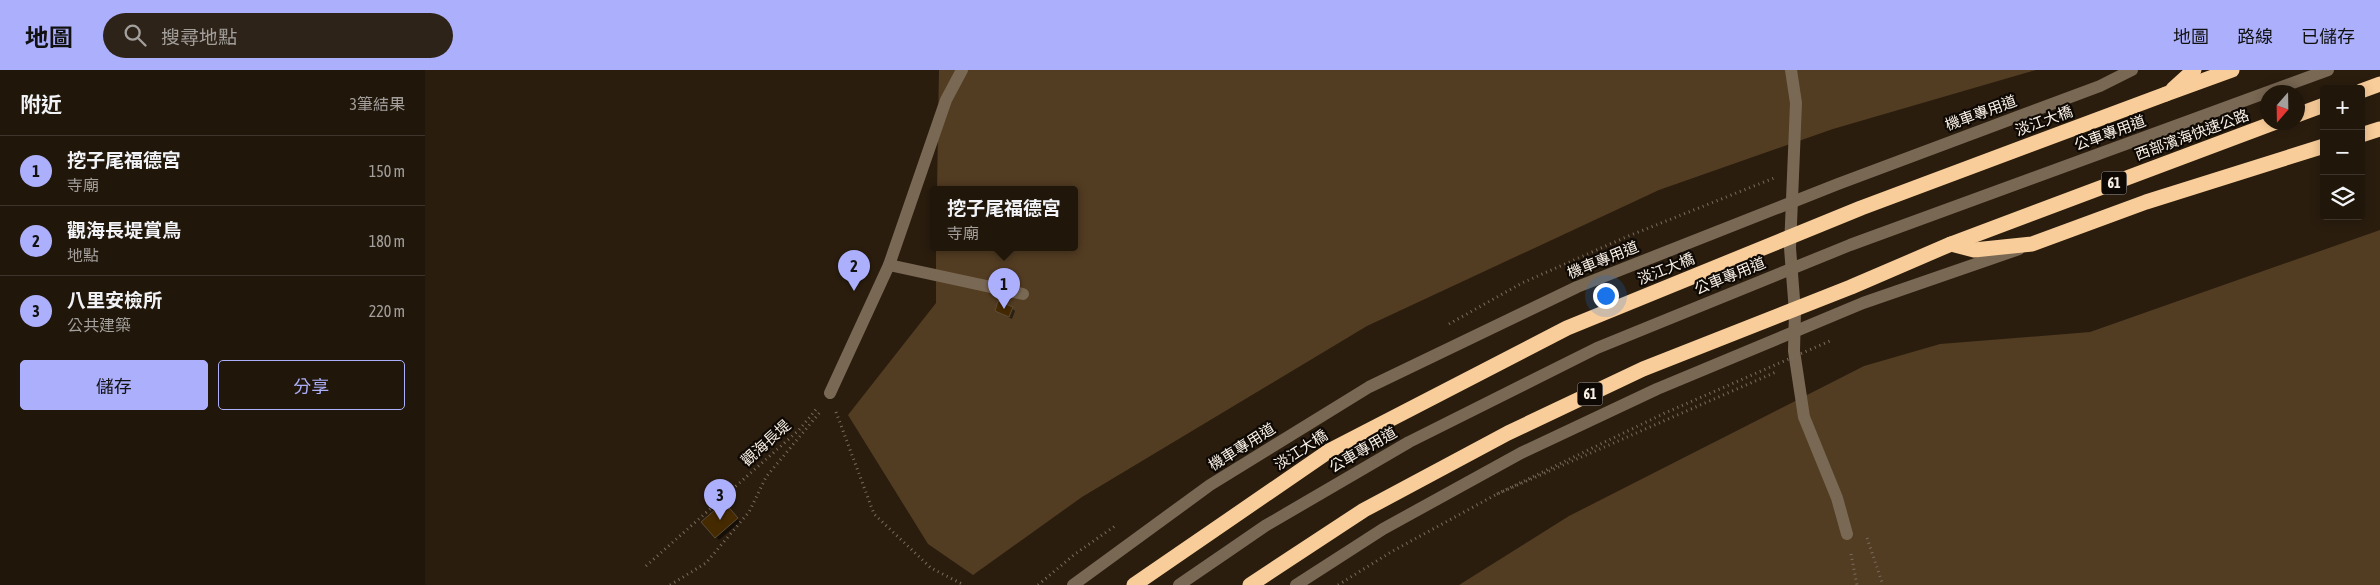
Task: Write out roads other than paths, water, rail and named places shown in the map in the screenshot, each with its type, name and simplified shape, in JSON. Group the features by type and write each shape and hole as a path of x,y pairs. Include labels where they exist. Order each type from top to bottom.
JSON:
{"highway":[{"path":"2166,94 2194,70"},
{"path":"2166,94 2232,70"},
{"path":"2365,90 2380,84"},
{"name":"淡江大橋","path":"1134,585 1329,451 1567,328 1861,208 2166,94"},
{"path":"2305,112 2320,106"},
{"name":"西部濱海快速公路","path":"1951,244 2260,128"},
{"path":"2365,134 2380,129"},
{"path":"1951,244 1973,250 2032,244 2146,202 2320,147"},
{"name":"61","path":"1250,585 1364,510 1508,433 1643,368 1851,287 1951,244"}],"lane":[{"path":"830,394 889,265 946,100 962,70"},
{"path":"1791,70 1796,103 1790,248 1795,312 1795,363 1804,417 1837,498 1847,534"},
{"name":"機車專用道","path":"1073,585 1210,485 1369,387 1577,287 1838,184 2100,86 2132,70"},
{"name":"公車專用道","path":"1179,585 1265,526 1409,442 1597,348 1851,245 2328,70"},
{"path":"2365,138 2380,133"},
{"path":"1296,585 1383,529 1521,453 1693,374 1863,303 2147,206 2320,152"},
{"path":"889,265 1023,294"}],"place":[{"name":"觀海長堤賞鳥","path":"854,291"},
{"name":"挖子尾福德宮","path":"1004,309"},
{"name":"八里安檢所","path":"720,520"}]}
